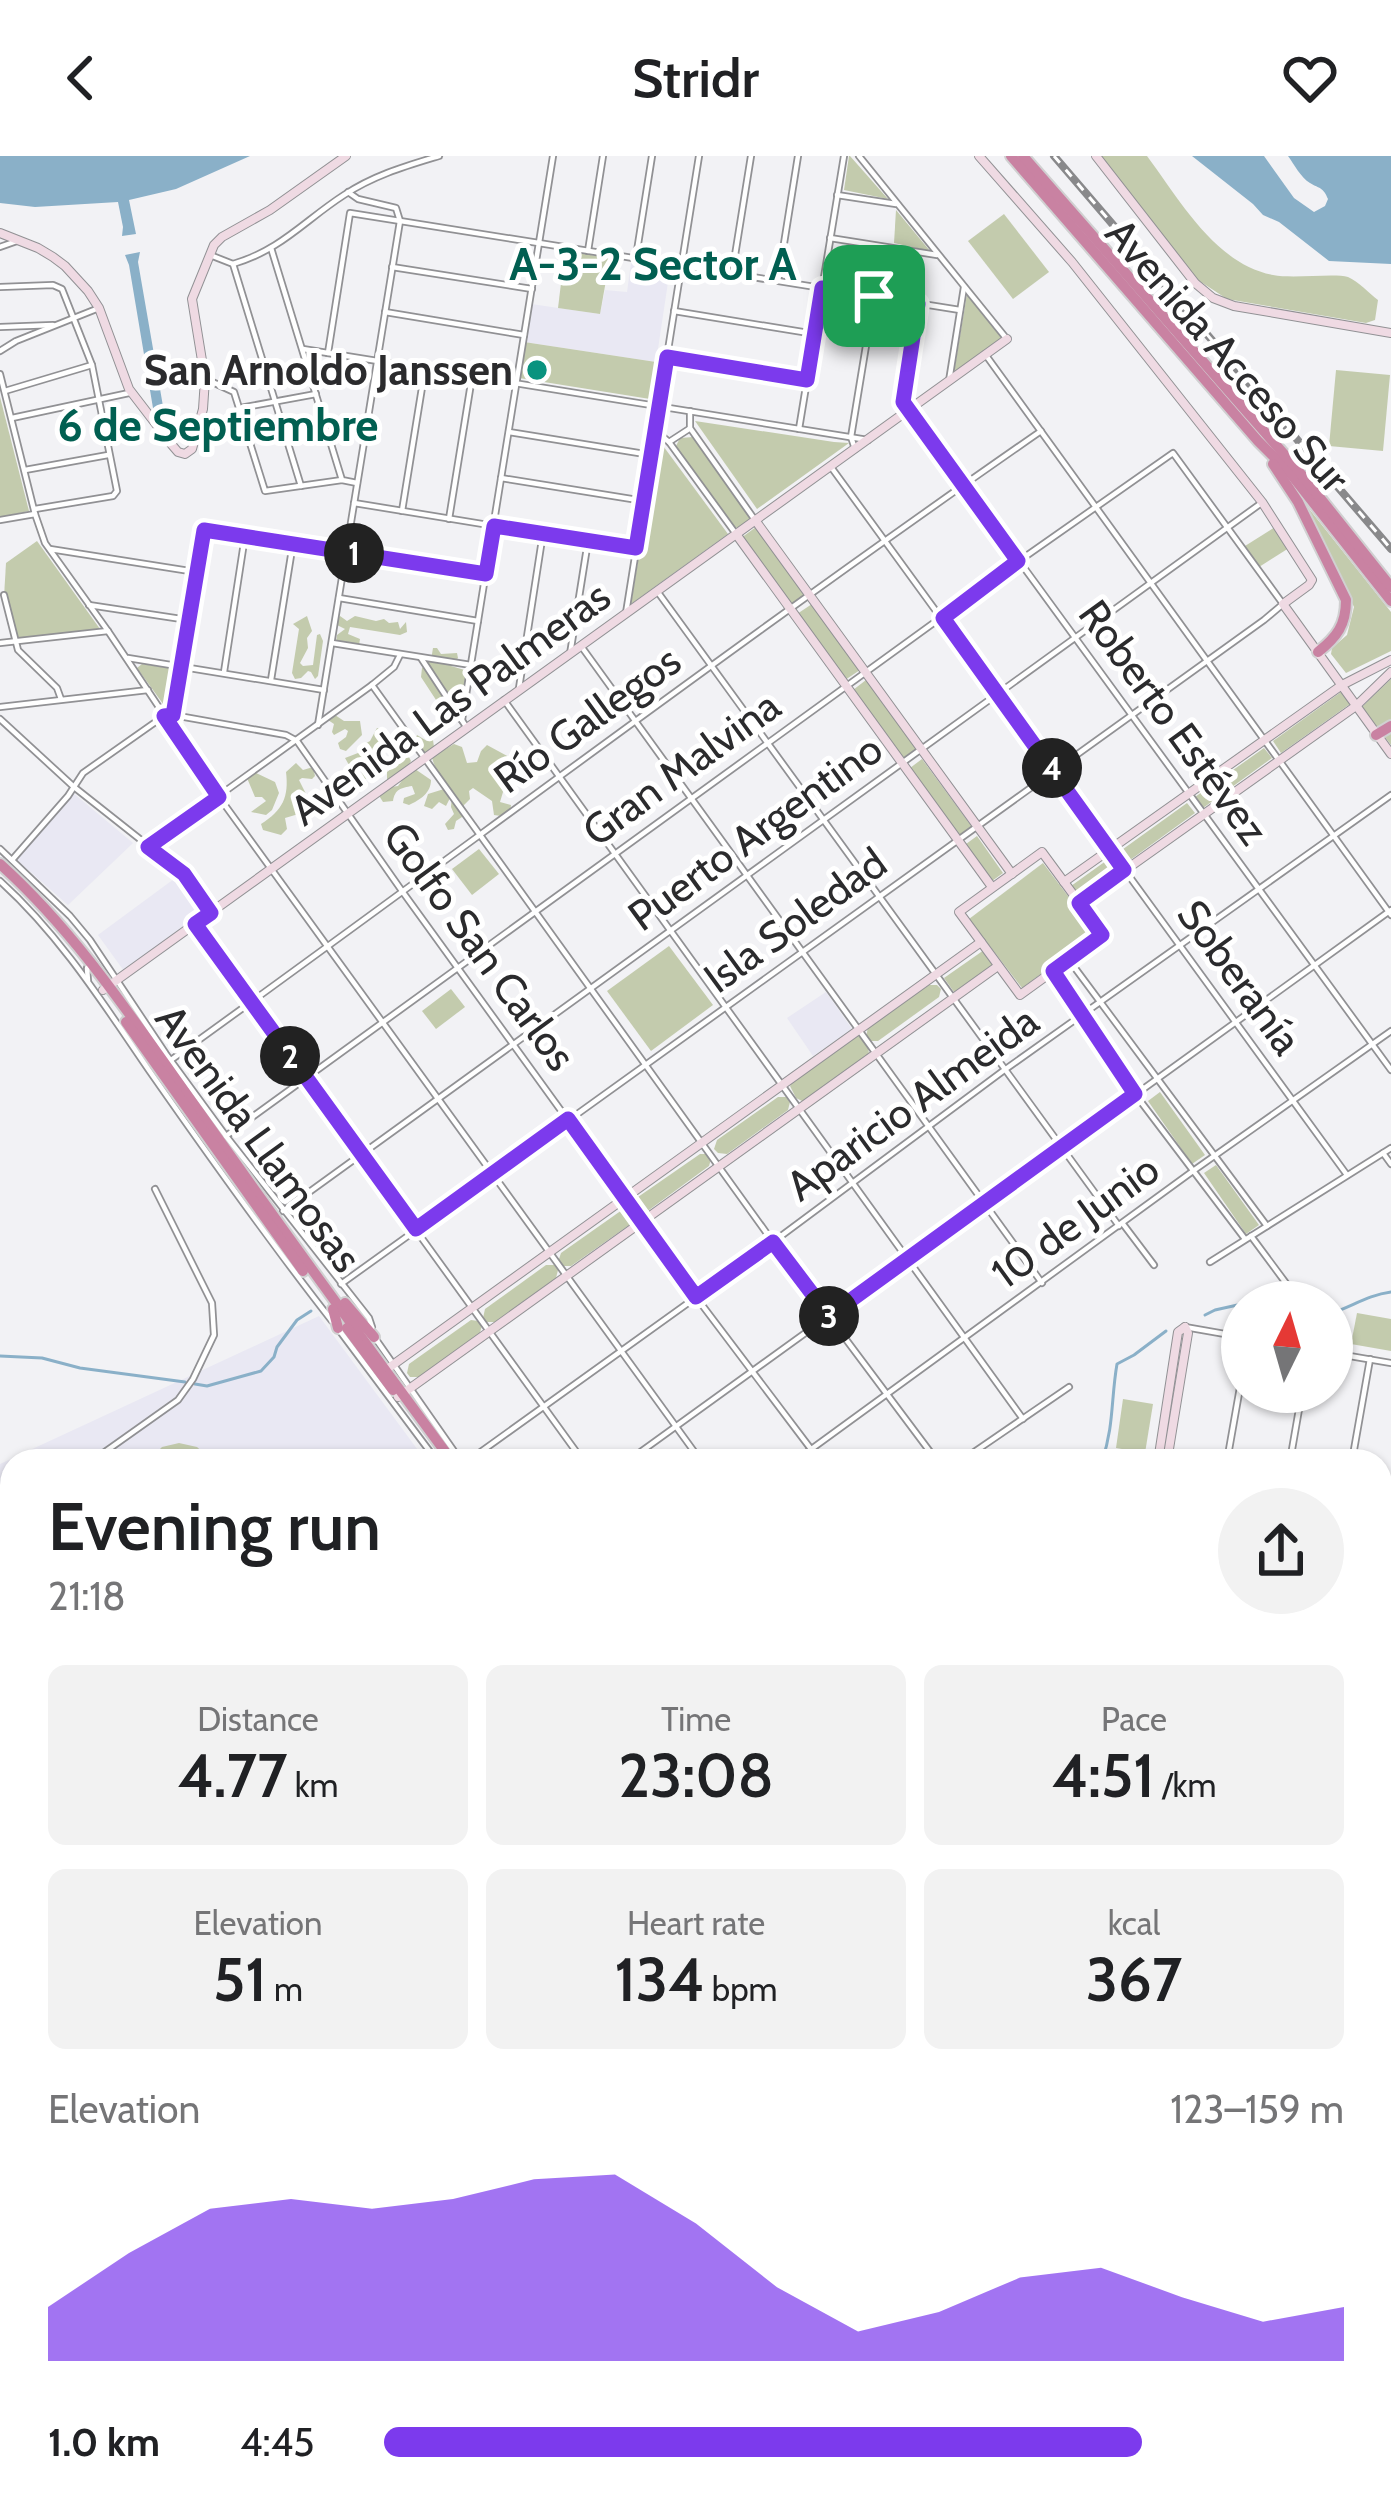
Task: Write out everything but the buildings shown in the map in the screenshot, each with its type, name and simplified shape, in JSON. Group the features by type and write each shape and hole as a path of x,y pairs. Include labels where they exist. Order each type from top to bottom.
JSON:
{"highway":[{"name":"Avenida Acceso Sur","path":"1011,156 1290,473 1391,601"},
{"name":"Avenida Acceso Sur","path":"1023,156 1297,469 1391,587"},
{"path":"1258,441 1298,502 1346,600 1339,633 1318,652"},
{"path":"1376,735 1391,726"},
{"name":"Avenida Llamosas","path":"4,865 50,914 107,988 306,1276 384,1371"},
{"name":"Avenida Llamosas","path":"4,865 88,974 107,988"},
{"path":"50,914 70,916"},
{"name":"Avenida Llamosas","path":"118,1004 442,1449"},
{"path":"306,1263 374,1337"},
{"path":"333,1309 338,1328"}],"main road":[{"path":"0,233 38,248 65,266 88,291 131,392 178,452 185,454 192,449 199,423 205,379 191,304 210,255 222,237 270,210 346,156"},
{"path":"979,156 1072,262 1262,502 1312,580 1283,604 1391,754"},
{"path":"1096,156 1195,284 1213,298 1234,306 1391,333"},
{"name":"Avenida Las Palmeras","path":"107,988 423,760 464,724 570,654 1006,339"},
{"path":"161,431 183,435 199,423"},
{"path":"755,520 1012,874"},
{"path":"736,534 992,887"},
{"path":"1064,881 1342,685 1391,660"},
{"path":"1079,903 1356,706 1391,672"},
{"path":"1042,852 1102,935 1020,995 959,911 1012,874 1042,852"},
{"path":"384,1371 981,942"},
{"path":"401,1395 998,966"},
{"path":"1164,1449 1178,1332 1184,1327"}],"street":[{"path":"210,255 233,263 271,248 348,192 389,171 439,156"},
{"path":"464,724 553,156"},
{"path":"588,251 603,156"},
{"path":"635,258 652,156"},
{"path":"626,613 699,156"},
{"path":"732,274 751,156"},
{"path":"778,281 798,156"},
{"path":"799,429 844,156"},
{"path":"859,156 1006,339"},
{"path":"318,724 400,220 396,208 348,192"},
{"path":"837,195 897,204"},
{"path":"328,353 350,213 960,310"},
{"path":"830,238 939,255"},
{"path":"0,247 19,239"},
{"path":"271,248 342,480"},
{"path":"233,263 301,486"},
{"path":"392,266 532,289"},
{"path":"0,287 59,285 92,365 117,490 113,496 0,520"},
{"path":"949,381 964,287"},
{"path":"855,449 851,437 874,296"},
{"path":"908,409 902,400 918,304"},
{"path":"0,351 99,308"},
{"path":"674,311 814,334"},
{"path":"385,313 524,335"},
{"path":"0,327 59,324"},
{"path":"303,349 868,440"},
{"path":"644,1449 1390,912 986,354"},
{"path":"667,357 807,380"},
{"path":"5,392 92,365"},
{"path":"403,511 425,369"},
{"path":"0,374 34,512 50,549 219,797 692,1449"},
{"path":"449,519 472,376"},
{"path":"205,379 234,392 265,490 342,480 357,483"},
{"path":"12,418 131,392"},
{"path":"240,408 316,394"},
{"name":"Roberto Estévez","path":"908,409 1391,1070"},
{"path":"691,411 690,428 755,520"},
{"path":"669,442 690,428"},
{"path":"655,430 669,442 736,534"},
{"name":"Río Gallegos","path":"171,1060 480,832 1041,431"},
{"path":"509,432 651,455"},
{"name":"Gran Malvina","path":"226,1136 1173,452 1228,528"},
{"path":"25,470 110,454"},
{"name":"Soberanía","path":"830,466 1347,1175"},
{"path":"502,478 644,501"},
{"name":"Puerto Argentino","path":"283,1211 1262,502"},
{"path":"354,503 636,548"},
{"path":"1228,528 1283,604"},
{"path":"173,715 202,533 208,530 486,574"},
{"path":"519,690 543,533"},
{"path":"224,674 245,536"},
{"path":"570,654 588,541"},
{"path":"271,681 293,543"},
{"path":"50,549 196,572"},
{"path":"657,591 1004,1071 1154,1265"},
{"path":"4,595 18,650 57,688 61,699"},
{"path":"339,598 478,621"},
{"name":"Isla Soledad","path":"341,1284 1283,604"},
{"path":"89,605 188,620"},
{"path":"0,643 108,631"},
{"path":"332,643 471,665"},
{"path":"581,646 1042,1283"},
{"path":"148,847 372,685 394,667 400,655"},
{"path":"126,658 324,689"},
{"path":"422,658 464,724"},
{"path":"372,685 928,1449"},
{"path":"0,707 148,690"},
{"path":"505,700 1023,1419"},
{"path":"4,865 83,773 164,716 286,735 297,741"},
{"path":"0,719 74,788 184,874 211,913"},
{"name":"Golfo San Carlos","path":"297,741 696,1297 811,1449"},
{"name":"Aparicio Almeida","path":"473,1449 544,1406 1391,795"},
{"path":"0,850 4,865 70,916 107,988"},
{"path":"0,881 88,974"},
{"path":"195,924 574,1449"},
{"path":"1069,960 1267,1226"},
{"path":"1053,971 1135,1094 1285,1281"},
{"path":"118,1004 171,1060 368,1318 384,1371"},
{"path":"118,1004 211,1159 338,1328 384,1371"},
{"name":"10 de Junio","path":"811,1449 1391,1031"},
{"path":"1210,1262 1391,1148"},
{"path":"1383,1154 1391,1164"},
{"path":"109,1449 178,1400 214,1335 212,1303 155,1189"},
{"path":"1184,1327 1221,1333"},
{"path":"1353,1356 1391,1363"},
{"path":"1354,1449 1370,1359"},
{"path":"979,1449 1069,1387"},
{"path":"1229,1449 1235,1413"},
{"path":"1292,1449 1298,1413"}],"shaded area":[{"path":"631,263 670,269 656,362 524,342 531,304 600,314 605,290 627,292"},
{"path":"73,793 133,843 68,905 17,860"},
{"path":"174,879 201,916 124,971 98,935"},
{"path":"826,992 852,1029 813,1056 787,1018"},
{"path":"319,1316 417,1449 32,1449"}],"green space":[{"path":"850,156 888,199 844,190"},
{"path":"1100,156 1147,156 1201,228 1233,258 1273,275 1348,277 1378,300 1375,320 1366,323 1227,299 1198,280"},
{"path":"896,210 930,251 894,243"},
{"path":"1004,214 1049,272 1013,299 968,241"},
{"path":"565,251 610,258 600,314 558,308"},
{"path":"967,294 1003,339 954,372"},
{"path":"524,342 656,362 650,399 519,378"},
{"path":"1336,370 1390,375 1383,451 1329,446"},
{"path":"0,397 29,511 0,517"},
{"path":"695,421 834,442 849,443 757,509"},
{"path":"693,437 751,517 744,526 735,528 675,448 680,438"},
{"path":"658,439 728,534 631,604"},
{"path":"1306,505 1391,612 1391,651 1346,673 1331,654 1347,635 1354,607"},
{"path":"756,527 806,596 790,607 741,538"},
{"path":"1275,527 1289,548 1259,567 1245,546"},
{"path":"37,541 100,629 14,638 4,597 6,563"},
{"path":"812,604 860,670 845,680 797,614"},
{"path":"307,616 312,631 300,663 313,665 320,634 318,676 315,679 308,671 295,679 299,629 293,624"},
{"path":"340,616 347,621 355,616 398,622 400,629 406,622 407,632 400,635 350,627 348,634 360,639 359,645 339,645 337,635 345,629 335,621"},
{"path":"433,648 441,654 457,653 451,666 468,671 462,707 456,709 446,696 444,703 438,703 421,677"},
{"path":"142,664 174,669 173,704 166,708 137,668"},
{"path":"1391,679 1391,745 1362,707"},
{"path":"866,680 916,749 903,758 853,690"},
{"path":"1341,692 1350,704 1281,753 1273,741"},
{"path":"332,713 344,721 360,721 362,735 346,751 338,743 348,731 334,735 334,724 328,720"},
{"path":"377,728 384,730 380,765 365,779 345,758 358,753"},
{"path":"417,735 433,740 434,747 426,756 412,749 403,774 387,780 387,772 398,764 406,747 412,747"},
{"path":"454,744 462,747 467,763 477,762 487,745 511,758 516,766 503,770 500,777 500,802 511,805 510,812 494,815 492,801 473,788 462,817 448,830 445,824 454,814 452,794 446,806 439,802 432,809 424,806 428,794 451,791 432,757"},
{"path":"1264,748 1272,758 1203,808 1195,797"},
{"path":"922,759 972,827 960,836 910,768"},
{"path":"296,763 303,770 313,767 315,776 299,780 307,796 299,802 302,813 285,818 287,829 281,835 263,830 261,824 283,802 286,772"},
{"path":"415,769 431,780 424,796 409,805 403,803 415,794 412,786 399,790 393,801 383,802 378,794 398,786"},
{"path":"254,772 275,782 279,793 266,815 251,812 266,801 255,797 247,778"},
{"path":"1187,803 1195,813 1126,863 1119,852"},
{"path":"977,836 1003,873 992,881 966,844"},
{"path":"479,849 499,874 472,895 452,869"},
{"path":"1110,858 1118,868 1079,897 1071,886"},
{"path":"1043,863 1096,933 1022,988 969,919"},
{"path":"669,946 713,1005 651,1051 607,991"},
{"path":"984,950 994,964 954,992 944,978"},
{"path":"929,985 941,989 939,997 878,1041 869,1041 868,1027"},
{"path":"451,989 465,1007 436,1029 422,1011"},
{"path":"857,1035 869,1054 804,1102 796,1098 790,1086 793,1081"},
{"path":"1160,1092 1205,1155 1192,1164 1148,1101"},
{"path":"778,1097 790,1102 788,1110 727,1154 714,1149 717,1140"},
{"path":"700,1154 711,1159 709,1166 649,1210 639,1210 638,1197"},
{"path":"1216,1165 1259,1225 1246,1234 1204,1173"},
{"path":"622,1210 634,1215 632,1223 571,1266 558,1262 561,1253"},
{"path":"546,1265 558,1270 556,1278 495,1322 486,1322 485,1309"},
{"path":"1357,1313 1391,1319 1391,1351 1353,1344"},
{"path":"471,1320 482,1325 480,1333 420,1377 410,1377 409,1364"},
{"path":"1123,1399 1153,1404 1146,1449 1116,1448"},
{"path":"179,1443 199,1449 160,1449"}],"water":[{"path":"0,156 250,156 176,189 129,200 136,234 122,236 118,202 35,207 0,203"},
{"path":"1192,156 1264,156 1294,198 1314,212 1328,199 1288,156 1391,156 1391,264 1329,261 1263,215"},
{"path":"140,252 164,412 154,414 125,255"}],"waterway":[{"path":"1353,1304 1391,1292"},
{"path":"1205,1315 1221,1309"},
{"path":"195,1384 207,1386 261,1371 297,1320 311,1311"},
{"path":"1106,1449 1117,1364 1166,1331"},
{"path":"0,1356 42,1358 185,1382"}],"railway":[{"path":"1054,156 1391,549"}],"place":[{"name":"San Arnoldo Janssen","path":"537,370"}],"district":[{"name":"A-3-2 Sector A","path":"653,264"},
{"name":"6 de Septiembre","path":"218,425"}],"route":[{"path":"822,288 874,296 918,304 902,400 1018,561 943,618 1124,870 1079,903 1102,935 1053,971 1135,1094 829,1316 773,1242 696,1297 568,1119 416,1229 195,924 211,913 188,879 148,847 219,797 164,716 173,715 202,533 208,530 486,574 494,526 636,548 667,357 807,380 822,288"}]}
